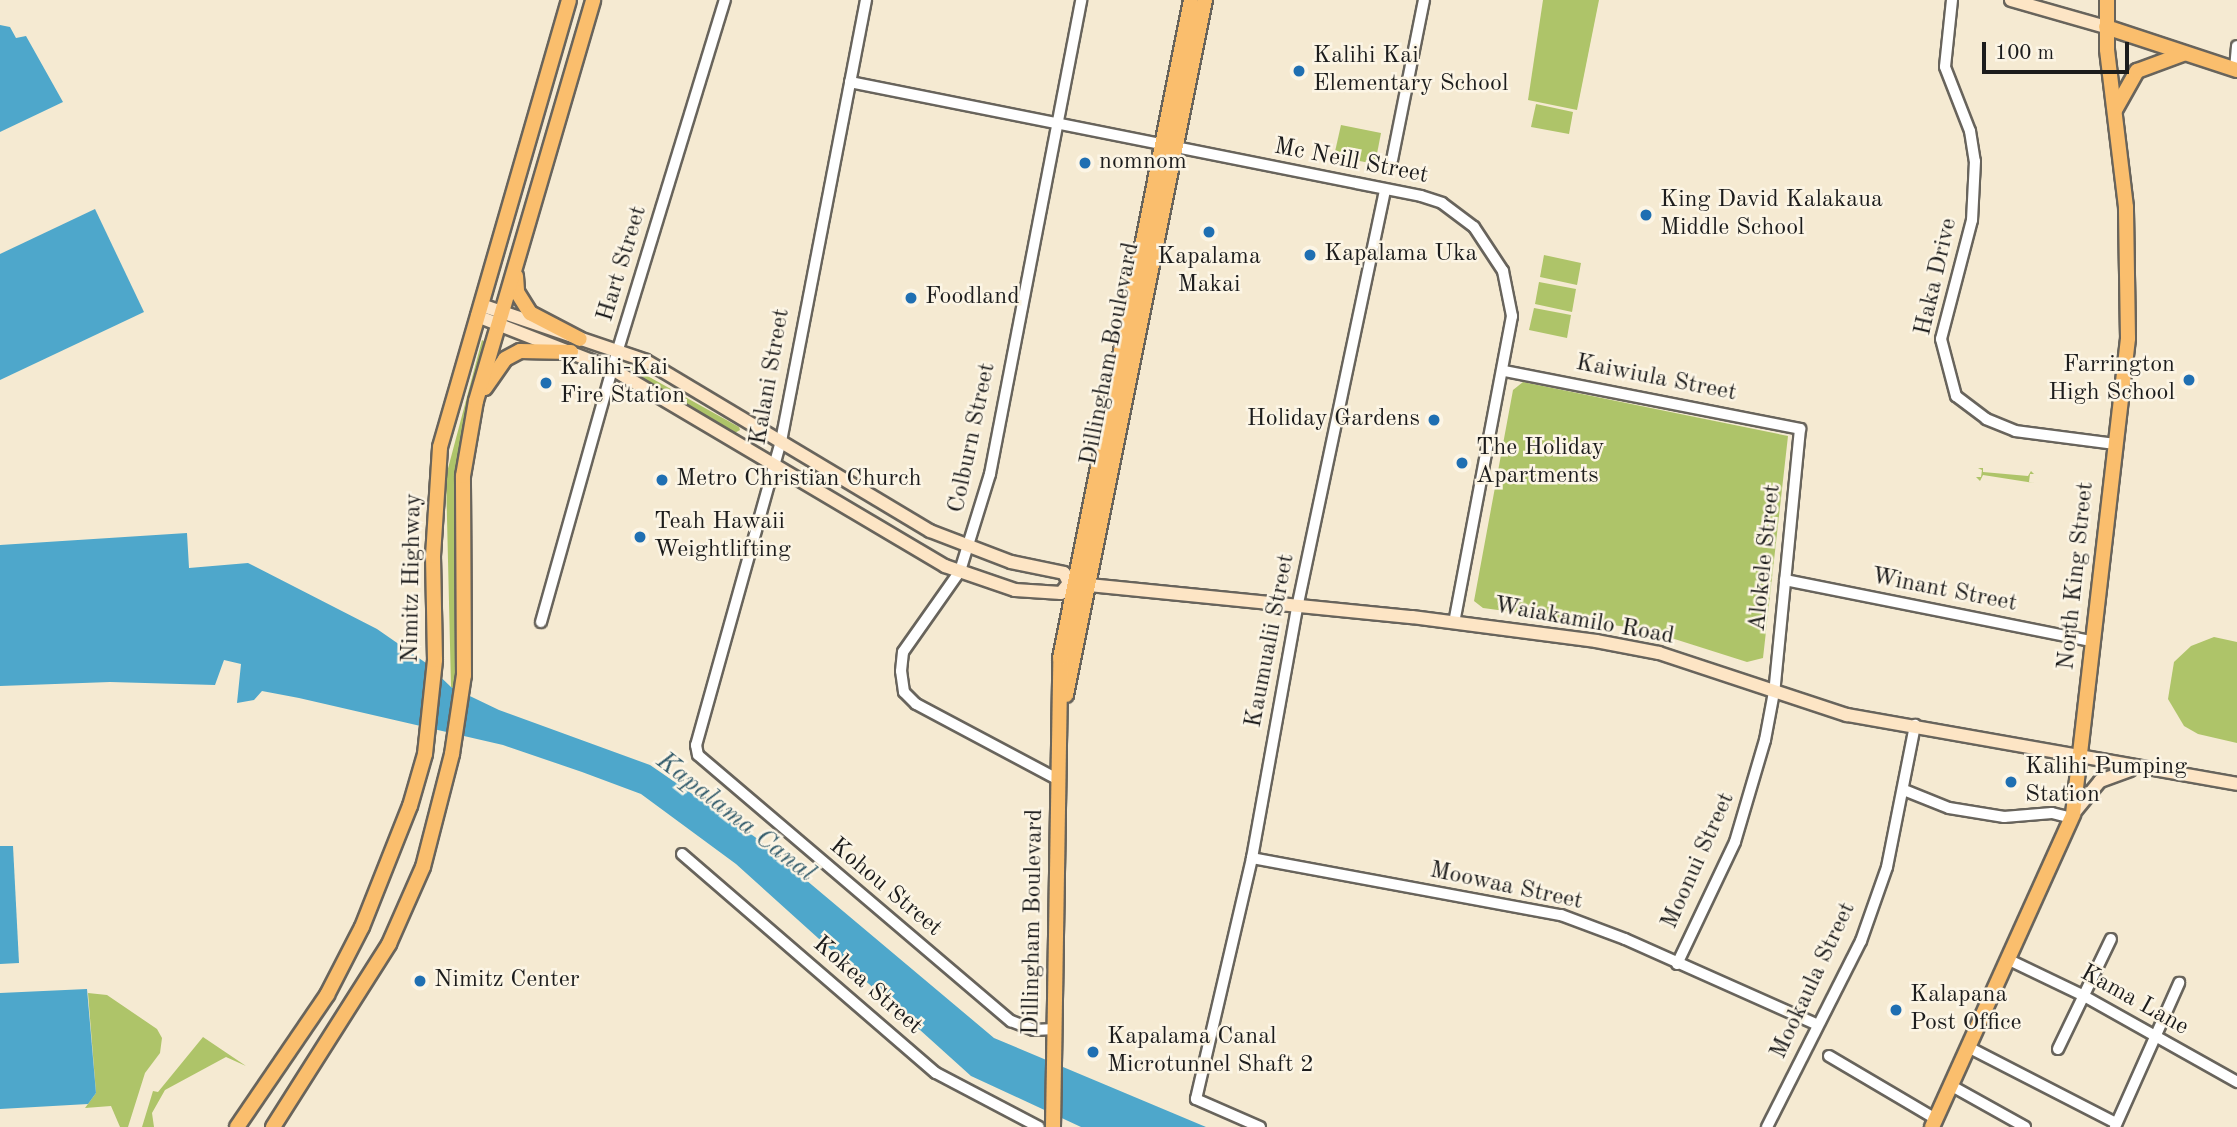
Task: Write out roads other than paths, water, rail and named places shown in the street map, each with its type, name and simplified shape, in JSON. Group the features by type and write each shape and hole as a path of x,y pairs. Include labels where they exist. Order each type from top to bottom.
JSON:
{"main road":[{"name":"Nimitz Highway","path":"237,1127 327,995 362,927 397,843 425,754 435,660 433,556 440,447 569,0"},
{"name":"Nimitz Highway","path":"273,1127 389,944 423,867 452,754 464,675 463,475 476,401 593,0"},
{"name":"Dillingham Boulevard","path":"1062,717 1168,146 1191,0"},
{"name":"Dillingham Boulevard","path":"1054,1121 1062,717 1060,658 1071,584 1168,146 1205,0"},
{"path":"2011,0 2106,27 2236,70"},
{"name":"North King Street","path":"1934,1123 2073,816 2127,338 2129,269 2106,27 2106,0"},
{"path":"2114,111 2137,71 2186,54"},
{"path":"515,271 517,292 530,313 580,339"},
{"name":"Waiakamilo Road","path":"479,311 612,369 776,464 870,524 960,571 1015,590 1061,593 1071,584 1454,622 1642,649 1847,715 1914,725 2138,769 2237,784"},
{"name":"Waiakamilo Road","path":"501,320 580,339 646,360 908,519 970,549 1064,573 1071,584"},
{"path":"476,401 505,359 520,351 571,352"},
{"path":"2073,816 2100,781 2138,769"}],"street":[{"name":"Hart Street","path":"541,622 612,369 725,0"},
{"name":"Kalani Street","path":"698,755 696,745 719,659 776,464 866,0"},
{"name":"Colburn Street","path":"1059,780 932,715 904,692 903,652 960,571 970,549 990,474 1081,0"},
{"path":"1392,160 1424,0"},
{"name":"Haka Drive","path":"1952,0 1945,67 1970,131 1975,161 1972,219 1941,339 1956,396 1986,419 2015,430 2115,444"},
{"path":"2236,70 2237,46"},
{"name":"Mc Neill Street","path":"850,82 1441,203 1486,240 1511,297 1505,371 1454,622"},
{"name":"Kaumualii Street","path":"1260,1127 1196,1099 1252,858 1297,608 1385,191"},
{"name":"Kaiwiula Street","path":"1505,371 1800,429"},
{"name":"Alokele Street","path":"1774,692 1800,429"},
{"name":"Winant Street","path":"1785,580 2094,642"},
{"name":"Moonui Street","path":"1677,964 1735,842 1753,790 1774,692"},
{"name":"Mookaula Street","path":"1767,1127 1861,941 1887,867 1904,790 1914,725"},
{"name":"Kohou Street","path":"698,755 1011,1021 1034,1030 1055,1028"},
{"path":"1904,790 1963,810 2004,817 2052,813 2073,816"},
{"name":"Kokea Street","path":"682,854 936,1073 1039,1127"},
{"name":"Moowaa Street","path":"1252,858 1560,915 1625,939 1818,1025"},
{"path":"2058,1049 2111,939"},
{"name":"Kama Lane","path":"2009,960 2084,996 2237,1082"},
{"path":"1968,1048 2115,1125 2179,982"},
{"path":"1829,1056 1934,1123"},
{"path":"1950,1085 2025,1127"}],"water":[{"path":"0,25 10,27 16,38 26,36 63,102 0,132"},
{"path":"95,209 144,312 0,380 0,254"},
{"path":"187,533 189,568 248,563 377,629 426,663 451,687 499,710 650,765 755,837 994,1038 1206,1127 1081,1127 971,1076 736,864 641,794 582,772 503,745 299,698 262,691 254,700 237,703 241,664 224,660 215,685 110,682 0,686 0,545"},
{"path":"0,846 13,846 19,963 0,964"},
{"path":"87,989 96,1093 88,1104 0,1109 0,993"}],"place":[{"name":"Kalihi Kai Elementary School","path":"1299,71"},
{"name":"nomnom","path":"1085,163"},
{"name":"King David Kalakaua Middle School","path":"1646,215"},
{"name":"Kapalama Makai","path":"1209,232"},
{"name":"Kapalama Uka","path":"1310,255"},
{"name":"Foodland","path":"911,298"},
{"name":"Farrington High School","path":"2189,380"},
{"name":"Kalihi-Kai Fire Station","path":"546,383"},
{"name":"Holiday Gardens","path":"1434,420"},
{"name":"The Holiday Apartments","path":"1462,463"},
{"name":"Metro Christian Church","path":"662,480"},
{"name":"Teah Hawaii Weightlifting","path":"640,537"},
{"name":"Kalihi Pumping Station","path":"2011,782"},
{"name":"Nimitz Center","path":"420,981"},
{"name":"Kalapana Post Office","path":"1896,1010"},
{"name":"Kapalama Canal Microtunnel Shaft 2","path":"1093,1052"}],"water label":[{"name":"Kapalama Canal","path":"735,818"}]}
